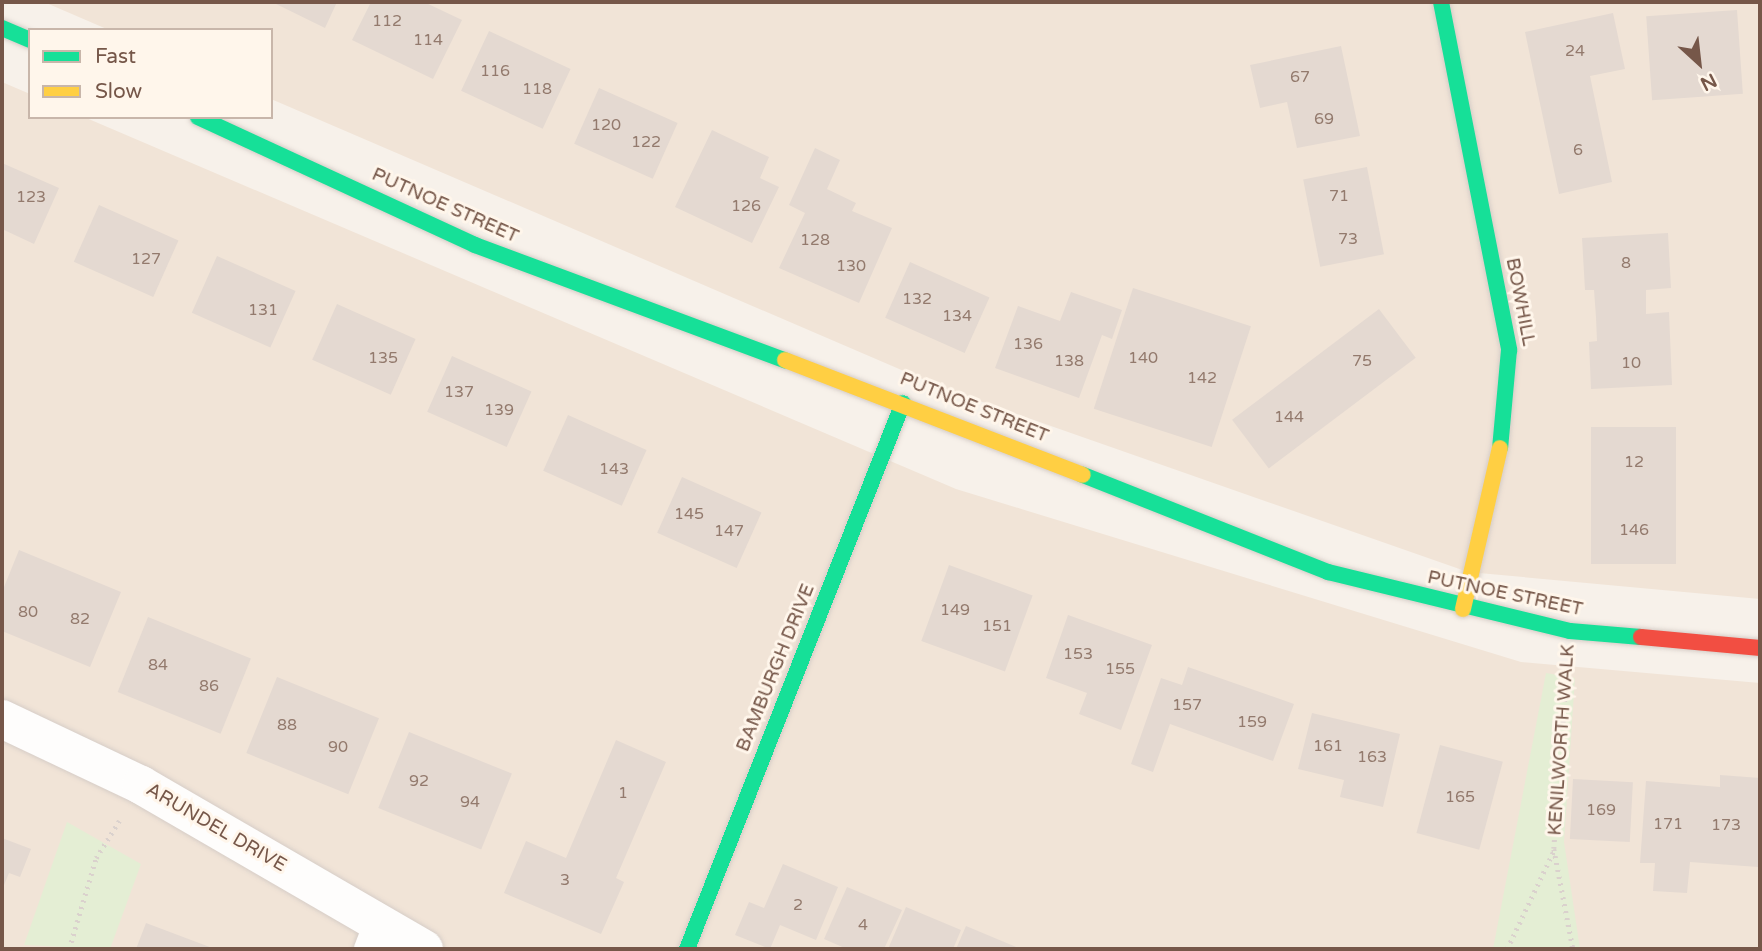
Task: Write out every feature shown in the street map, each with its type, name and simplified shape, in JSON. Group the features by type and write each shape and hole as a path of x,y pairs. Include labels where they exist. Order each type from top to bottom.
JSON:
{"street":[{"name":"BOWHILL","path":"1441,2 1509,350 1502,440 1463,609"},
{"path":"2,28 28,39"},
{"name":"PUTNOE STREET","path":"202,119 475,245 903,403 1328,572 1463,609 1570,631 1760,648"},
{"name":"BAMBURGH DRIVE","path":"687,949 903,403"},
{"name":"ARUNDEL DRIVE","path":"2,719 141,785 373,935 424,949"}],"path":[{"name":"KENILWORTH WALK","path":"1570,631 1554,849 1573,949"},
{"path":"68,949 96,858 141,785"},
{"name":"KENILWORTH WALK","path":"1507,949 1554,849"}],"shaded area":[{"path":"44,2 1760,2 1760,599 1468,572 948,390 273,100 273,28 104,28"},
{"path":"2,82 28,93 28,119 89,119 956,489 1521,662 1760,683 1760,949 2,949"}],"green space":[{"path":"1546,673 1575,678 1564,842 1580,949 1493,949"},
{"path":"67,822 141,864 110,949 24,945"}],"building":[{"path":"272,2 337,2 325,28"},
{"path":"371,2 424,2 462,20 433,79 352,40"},
{"path":"1737,10 1743,94 1652,100 1646,16"},
{"path":"1613,13 1625,69 1590,76 1612,182 1559,194 1525,32"},
{"path":"489,31 571,69 543,129 461,91"},
{"path":"1341,46 1360,136 1297,148 1287,102 1260,108 1250,65"},
{"path":"599,88 678,123 653,179 574,144"},
{"path":"712,130 769,157 760,178 779,187 752,243 675,207"},
{"path":"815,148 840,160 827,189 856,203 852,211 892,228 859,303 779,268 805,213 789,205"},
{"path":"2,163 59,188 34,244 2,229"},
{"path":"1367,167 1384,254 1320,267 1303,179"},
{"path":"99,205 178,240 153,297 74,262"},
{"path":"1668,233 1671,288 1646,290 1646,314 1669,312 1672,385 1591,389 1589,342 1597,341 1596,317 1594,290 1585,290 1582,238"},
{"path":"217,256 296,291 270,348 192,313"},
{"path":"910,262 989,297 965,353 885,318"},
{"path":"1133,288 1251,326 1212,447 1094,409"},
{"path":"1071,292 1122,310 1112,339 1102,335 1079,398 995,368 1018,306 1060,321"},
{"path":"337,304 416,339 391,395 312,360"},
{"path":"1379,309 1416,358 1269,468 1232,420"},
{"path":"452,356 531,391 507,447 427,412"},
{"path":"568,415 647,450 622,506 543,471"},
{"path":"1591,427 1676,427 1676,564 1591,564"},
{"path":"682,477 761,512 737,568 657,533"},
{"path":"19,550 121,592 90,667 2,631 2,592"},
{"path":"949,565 1033,595 1005,672 921,641"},
{"path":"1068,615 1152,645 1121,730 1079,714 1087,693 1046,678"},
{"path":"148,617 251,659 221,734 118,692"},
{"path":"1188,667 1294,704 1273,761 1170,724 1153,772 1131,764 1161,678 1182,685"},
{"path":"277,677 379,718 348,794 246,753"},
{"path":"1312,713 1400,734 1383,807 1340,797 1344,780 1298,769"},
{"path":"409,732 512,774 481,850 378,808"},
{"path":"616,740 666,762 616,878 624,882 601,934 504,893 526,841 566,858"},
{"path":"1440,745 1503,762 1479,850 1416,833"},
{"path":"1720,775 1760,778 1758,867 1690,862 1687,893 1653,891 1655,863 1640,863 1646,781 1720,787"},
{"path":"1573,779 1633,782 1630,842 1570,839"},
{"path":"2,838 31,849 20,877 9,873 2,890"},
{"path":"783,864 838,887 816,940 780,925 770,949 735,935 749,902 764,908"},
{"path":"847,887 902,910 884,949 847,949 824,939"},
{"path":"906,907 961,930 953,949 888,949"},
{"path":"146,923 215,949 136,949"},
{"path":"966,926 1021,949 956,949"}],"traffic: fast":[{"path":"1441,2 1509,350 1500,448"},
{"path":"2,28 28,39"},
{"path":"202,119 475,245 785,360"},
{"path":"687,949 903,403"},
{"path":"1083,475 1328,572 1570,631 1641,637"}],"traffic: slow":[{"path":"785,360 1083,475"},
{"path":"1463,609 1500,448"}],"traffic: jam":[{"path":"1641,637 1760,648"}]}
